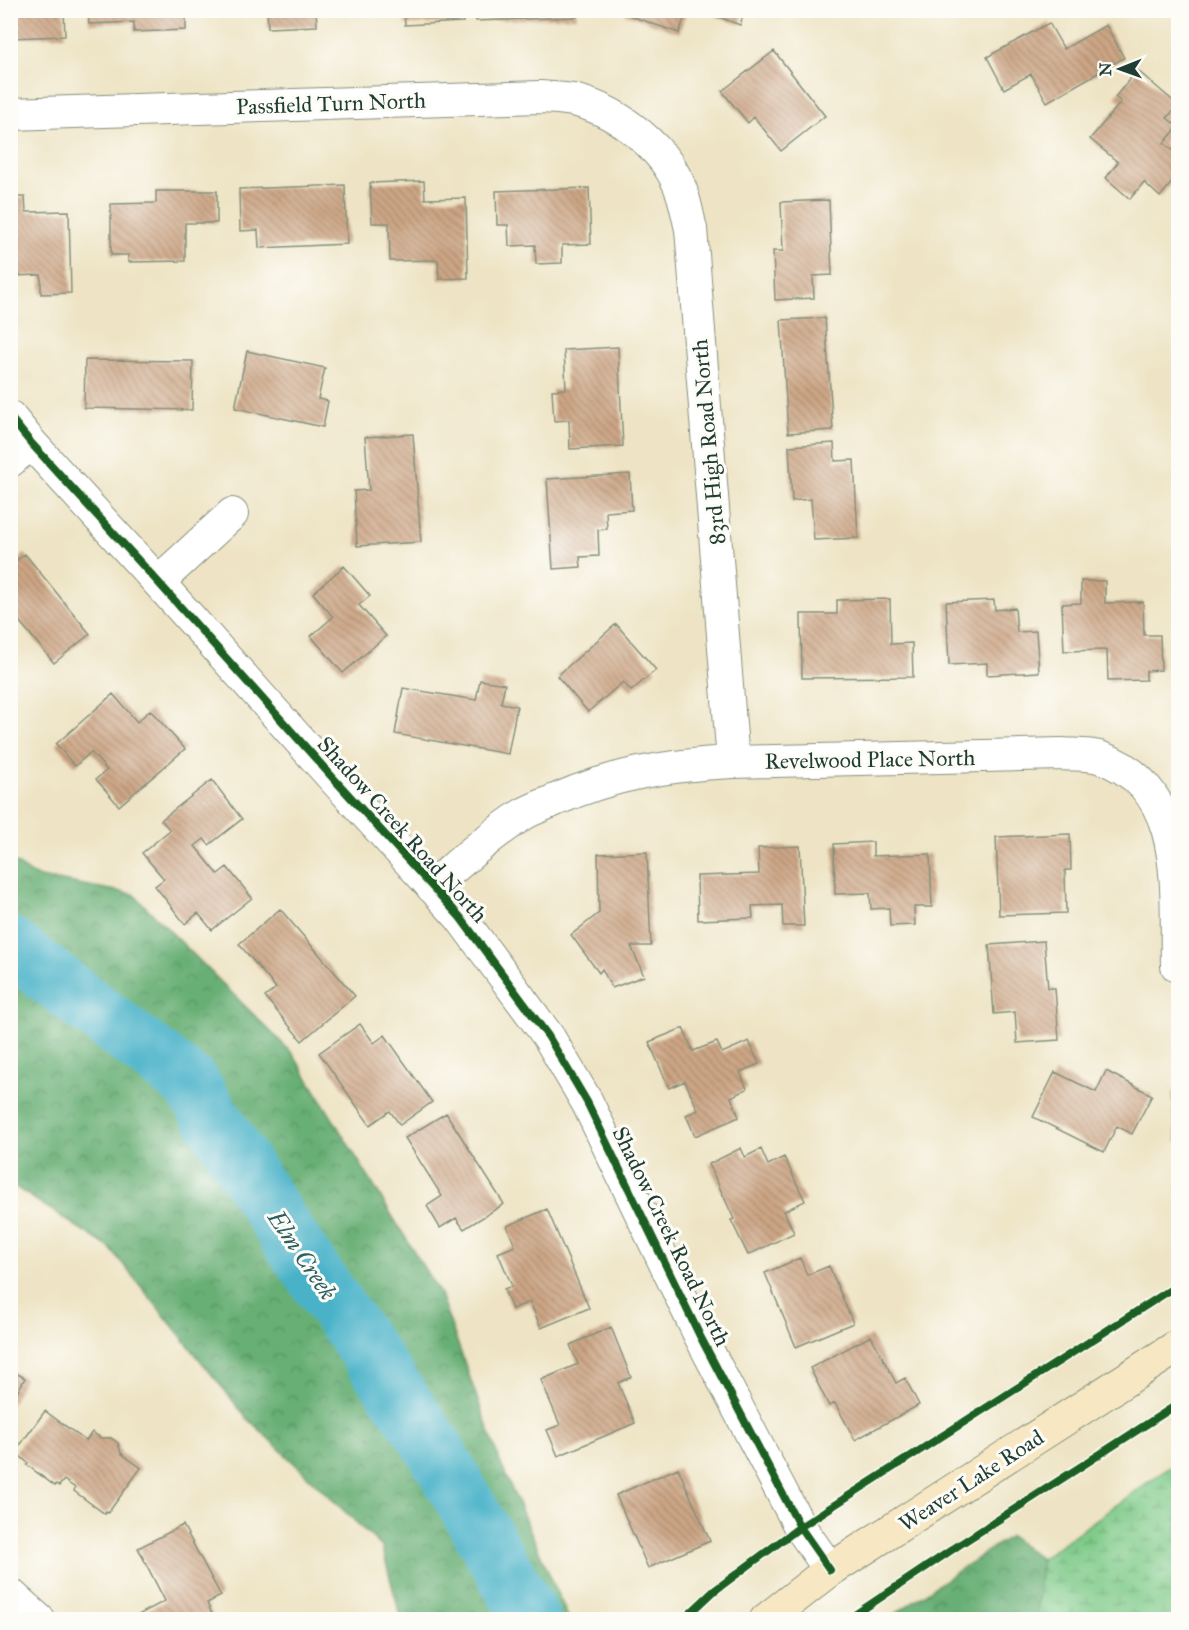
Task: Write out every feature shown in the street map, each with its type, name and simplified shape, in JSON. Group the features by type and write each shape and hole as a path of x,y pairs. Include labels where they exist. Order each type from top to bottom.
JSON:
{"main road":[{"name":"Weaver Lake Road","path":"766,1620 830,1570 1179,1346"}],"street":[{"name":"Passfield Turn North","path":"10,114 540,97 578,101 610,115 643,136"},
{"name":"83rd High Road North","path":"643,136 666,162 677,182 682,192 691,229 733,762"},
{"name":"Shadow Creek Road North","path":"10,417 21,452 158,582 334,780 460,917 548,1036 586,1102 717,1368 800,1527 830,1570"},
{"path":"158,582 232,514"},
{"name":"Revelwood Place North","path":"432,886 471,853 524,814 587,786 645,771 687,764 733,762 1062,753 1098,757 1131,773 1152,795 1168,824 1174,860 1177,966"},
{"path":"10,1594 39,1620"}],"green space":[{"path":"10,859 35,876 133,894 293,1054 440,1294 500,1462 569,1619 401,1619 382,1547 246,1417 110,1248 11,1184"},
{"path":"1178,1461 1178,1619 1037,1619 1041,1559"},
{"path":"1010,1536 1041,1559 1037,1619 886,1620"}],"building":[{"path":"10,10 64,10 65,36 10,38"},
{"path":"88,10 186,10 186,30 134,32 134,22 89,24"},
{"path":"267,10 316,10 317,26 268,28"},
{"path":"404,10 463,10 463,22 405,25"},
{"path":"475,10 576,10 577,17 476,21"},
{"path":"626,10 687,10 679,33 625,14"},
{"path":"700,10 745,10 740,25"},
{"path":"1049,23 1064,49 1106,25 1124,58 1047,102 1031,74 1004,89 987,57"},
{"path":"774,51 825,116 781,151 754,117 748,123 722,91"},
{"path":"1137,70 1178,105 1167,118 1178,127 1164,143 1178,155 1178,175 1160,197 1144,182 1130,199 1106,178 1118,162 1090,139 1121,102 1115,97"},
{"path":"424,181 425,199 466,198 468,278 439,279 438,260 390,261 389,223 372,223 370,183"},
{"path":"345,185 347,244 259,248 258,230 240,231 239,189"},
{"path":"589,188 591,244 562,245 562,263 536,264 535,245 509,246 508,225 497,225 496,191"},
{"path":"156,191 217,191 217,223 185,223 185,261 128,262 128,255 111,255 111,204 156,203"},
{"path":"10,197 25,197 26,212 69,211 71,293 41,294 41,275 10,276"},
{"path":"829,200 832,275 813,276 814,298 775,300 773,251 783,251 781,202"},
{"path":"825,318 833,430 788,433 781,320"},
{"path":"618,347 623,446 570,449 569,420 554,421 552,390 566,389 564,350"},
{"path":"247,351 325,368 318,399 328,401 323,427 235,408"},
{"path":"85,360 193,361 192,410 84,408"},
{"path":"413,434 421,542 357,546 354,491 369,490 365,437"},
{"path":"834,443 835,461 854,460 858,538 814,540 811,499 792,501 789,446"},
{"path":"630,474 632,510 606,512 607,529 598,530 599,556 580,557 581,567 553,569 547,479"},
{"path":"25,554 90,634 54,663 10,610 10,566"},
{"path":"344,566 370,596 359,605 386,636 343,673 311,636 333,617 313,593"},
{"path":"1081,581 1105,581 1105,603 1143,602 1144,635 1160,635 1161,670 1146,671 1146,680 1108,681 1107,650 1064,651 1062,604 1081,603"},
{"path":"890,599 891,644 912,643 913,677 802,678 801,614 837,614 837,600"},
{"path":"994,600 995,610 1015,608 1017,632 1036,631 1039,672 987,675 987,663 949,665 946,602"},
{"path":"616,624 656,670 631,691 623,682 588,712 557,676"},
{"path":"1174,650 1178,650 1178,715 1175,715"},
{"path":"480,680 505,684 501,703 517,706 508,754 395,734 403,688 476,700"},
{"path":"113,694 137,722 150,710 185,749 119,806 96,779 107,770 91,752 75,766 56,744"},
{"path":"212,780 242,819 209,845 204,839 195,846 218,874 227,867 252,898 212,930 198,913 185,924 155,886 164,879 142,853 170,830 161,820"},
{"path":"1070,834 1071,870 1065,870 1066,913 999,915 996,837"},
{"path":"873,842 873,856 930,854 932,907 914,907 915,925 890,926 889,908 871,909 870,893 835,894 834,844"},
{"path":"800,846 804,926 783,926 782,905 752,906 753,918 698,920 697,876 759,874 758,848"},
{"path":"647,852 651,946 631,946 644,976 612,988 602,969 599,973 571,935 599,913 598,854"},
{"path":"280,909 355,996 302,1041 265,997 276,988 239,944"},
{"path":"1044,941 1048,988 1055,988 1059,1040 1017,1043 1015,1012 994,1014 989,945"},
{"path":"360,1024 374,1043 385,1035 432,1102 400,1125 390,1111 370,1125 319,1053"},
{"path":"683,1028 693,1051 717,1042 722,1053 749,1041 759,1064 740,1072 747,1089 731,1097 739,1117 695,1136 686,1115 698,1110 685,1081 669,1088 649,1042"},
{"path":"1106,1071 1152,1095 1132,1134 1117,1126 1104,1152 1033,1117 1055,1072 1096,1092"},
{"path":"1172,1092 1178,1092 1178,1141 1176,1142"},
{"path":"446,1113 504,1204 464,1229 456,1218 440,1228 427,1206 442,1196 405,1138"},
{"path":"741,1148 745,1157 761,1149 768,1165 784,1157 805,1201 784,1211 794,1233 748,1255 731,1220 734,1219 709,1164"},
{"path":"547,1209 589,1308 541,1328 530,1302 512,1309 504,1289 512,1286 498,1253 515,1246 507,1226"},
{"path":"800,1258 807,1275 829,1266 853,1323 796,1347 765,1273"},
{"path":"611,1327 631,1377 618,1383 635,1423 558,1456 547,1430 560,1425 541,1380 578,1364 570,1345"},
{"path":"871,1336 896,1383 905,1378 919,1405 855,1440 835,1403 829,1406 810,1368"},
{"path":"10,1370 25,1378 10,1406"},
{"path":"45,1411 86,1441 92,1432 101,1438 111,1438 118,1443 121,1453 141,1468 108,1513 105,1514 74,1491 75,1488 64,1480 59,1486 56,1484 55,1486 27,1465 28,1463 15,1452"},
{"path":"678,1468 710,1541 648,1568 616,1495"},
{"path":"183,1525 221,1596 207,1603 215,1620 140,1620 138,1615 165,1601 138,1548"}],"waterway":[{"name":"Elm Creek","path":"10,946 191,1084 293,1244 432,1444 532,1620"}],"cycle path":[{"path":"10,417 460,917 548,1036 587,1102 700,1336 800,1527 830,1570"},
{"path":"683,1620 714,1591 800,1527 1178,1285"},
{"path":"847,1620 1178,1404"}]}
